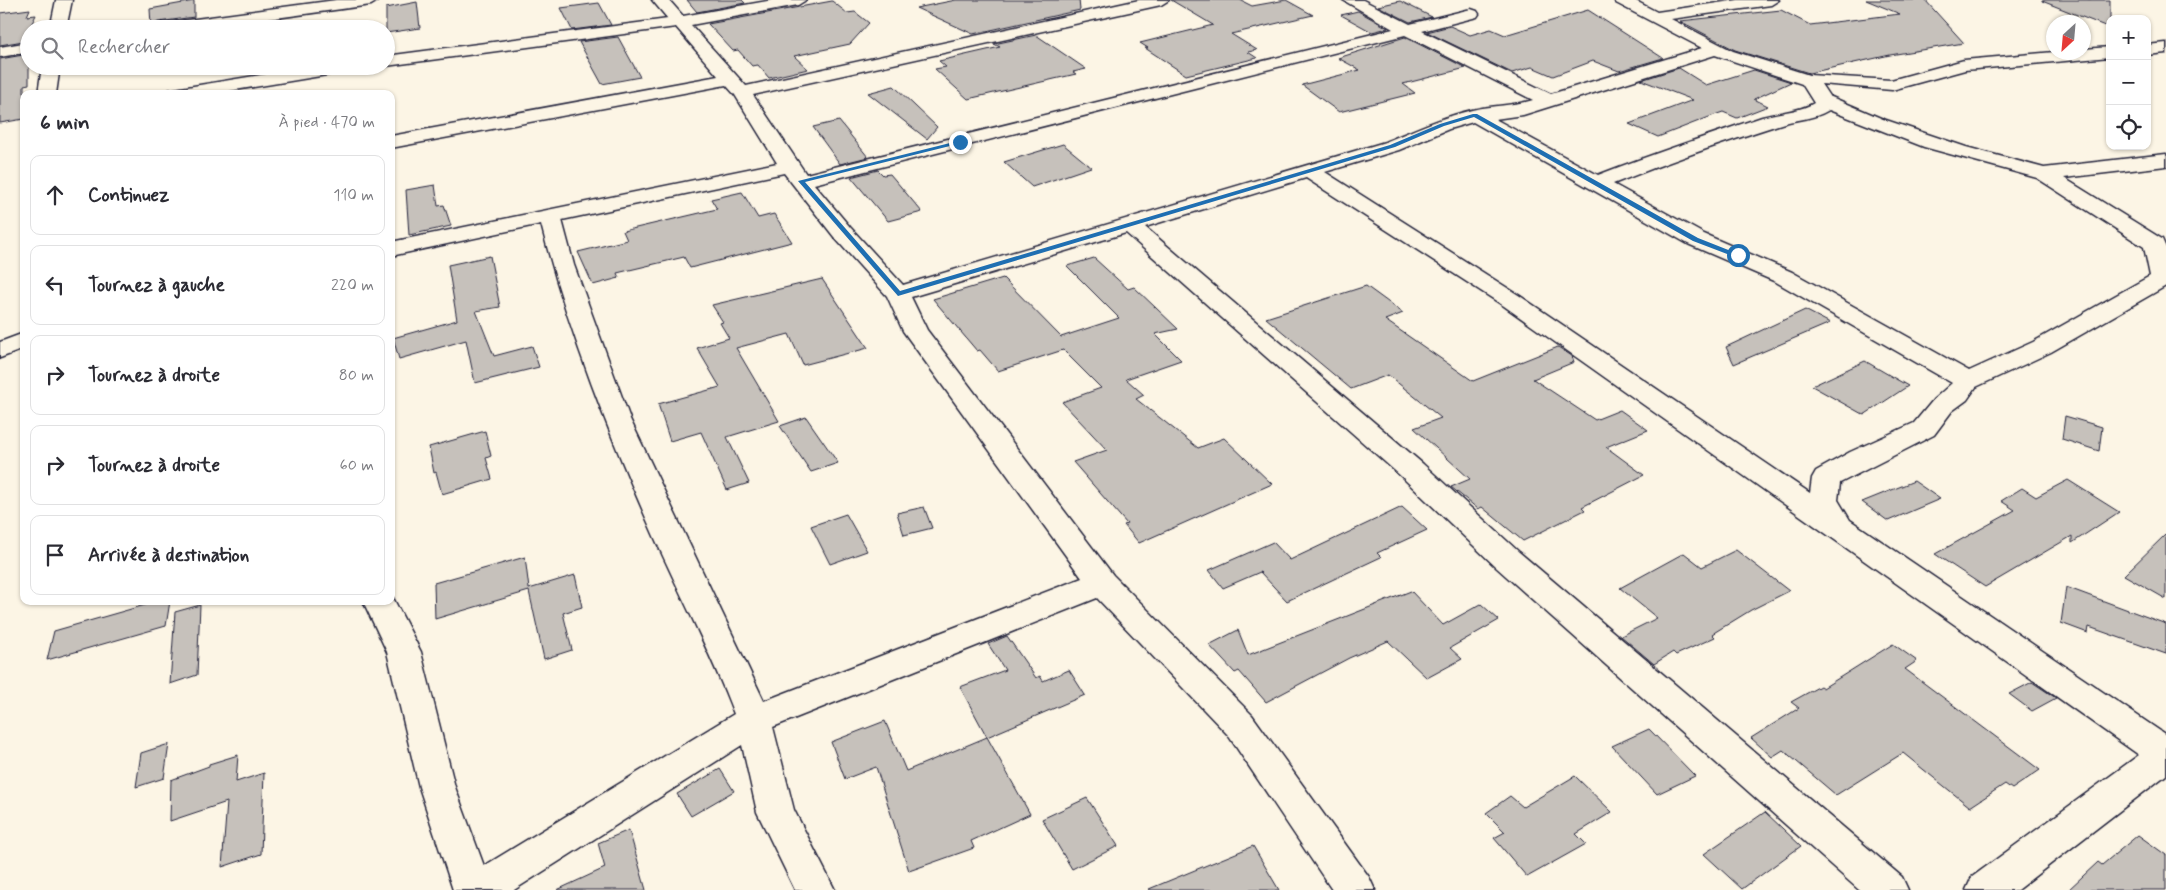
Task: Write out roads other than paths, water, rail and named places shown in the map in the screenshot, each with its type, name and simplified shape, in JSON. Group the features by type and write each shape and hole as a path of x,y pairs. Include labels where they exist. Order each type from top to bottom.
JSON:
{"street":[{"path":"60,20 64,0"},
{"path":"198,20 251,8 371,0"},
{"path":"660,0 737,85 795,173 898,294 914,331 1102,583 1240,726 1355,890"},
{"path":"395,60 680,22 798,0"},
{"path":"395,141 737,85 1161,0"},
{"path":"1351,0 1404,29 1548,100"},
{"path":"1622,0 1714,50 1808,80 1822,79 1892,85 1964,65 2106,52"},
{"path":"1654,17 1717,4 1771,0"},
{"path":"395,248 550,216 795,173 1471,14"},
{"path":"2151,50 2166,48"},
{"path":"0,52 20,49"},
{"path":"898,294 1392,146 1442,125 1475,115 1516,111 1714,50"},
{"path":"48,90 50,75"},
{"path":"200,90 294,75"},
{"path":"1808,80 1823,100 1866,121 1992,161 2044,174 2154,244 2162,279 2042,347 2002,367 1967,381 1958,394 1943,405 1924,429 1860,458 1826,478 1824,500 1839,528"},
{"path":"1597,183 1666,155 1776,119 1816,111 1823,105 1823,100"},
{"path":"1475,115 1696,239 1784,277 1967,381"},
{"path":"2044,174 2166,160"},
{"path":"1309,171 1512,301 2166,754 1986,890"},
{"path":"550,216 563,265 617,419 665,527 734,670 754,720 776,812 815,890"},
{"path":"1130,224 1413,471 1535,584 1888,890"},
{"path":"0,351 20,342"},
{"path":"480,890 754,720 1102,583"},
{"path":"381,605 404,652 437,787 473,890"}]}
